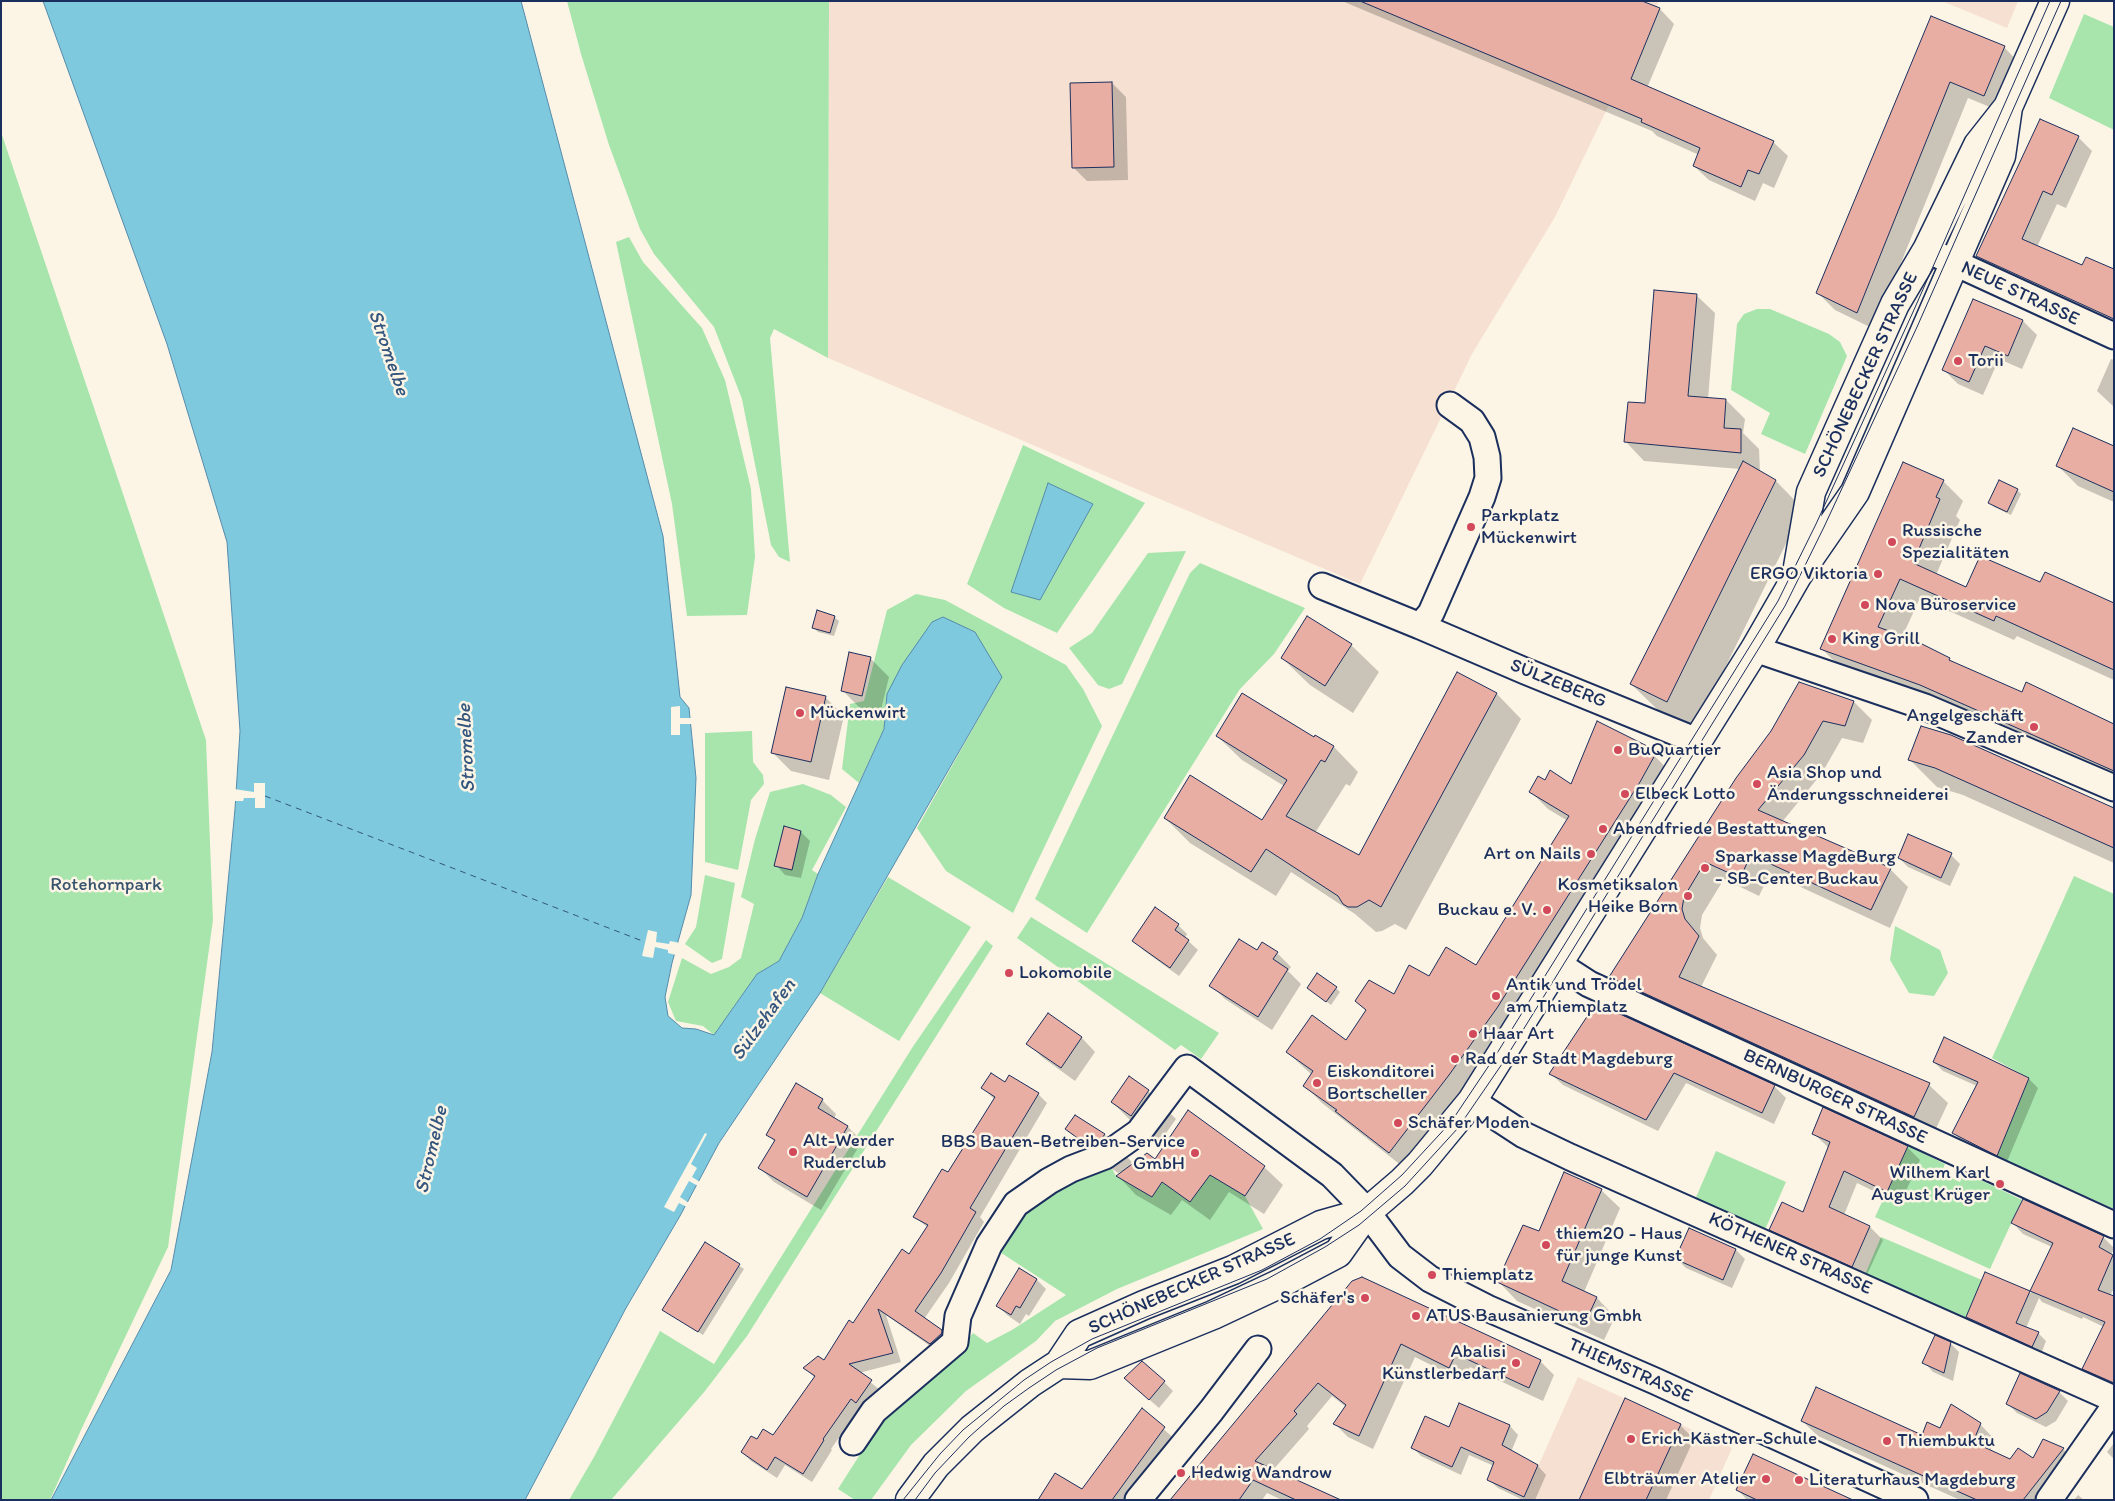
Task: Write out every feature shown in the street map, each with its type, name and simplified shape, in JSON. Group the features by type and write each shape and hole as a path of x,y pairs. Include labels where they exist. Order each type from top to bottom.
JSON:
{"main road":[{"name":"SCHÖNEBECKER STRASSE","path":"1797,576 1811,492 1895,304 1927,250 1978,145 2008,107 2055,1"},
{"name":"SCHÖNEBECKER STRASSE","path":"910,1500 936,1465 972,1429 1030,1383 1059,1364 1090,1365 1213,1316 1338,1253 1367,1212 1420,1164 1472,1101 1755,649 1797,576 1855,492 2001,156 2008,107"}],"street":[{"name":"NEUE STRASSE","path":"1927,250 2114,336"},
{"path":"1420,626 1431,613 1488,478 1487,457 1482,437 1472,421 1450,405"},
{"name":"SÜLZEBERG","path":"1322,586 1697,741"},
{"path":"1755,649 1925,707 2114,788"},
{"name":"BERNBURGER STRASSE","path":"1558,964 1589,984 2114,1226"},
{"name":"THIEMSTRASSE","path":"853,1442 874,1410 955,1342 958,1316 989,1244 1016,1204 1049,1181 1071,1169 1105,1156 1139,1132 1187,1068 1332,1175 1367,1212 1390,1243 1411,1266 1422,1274 1455,1293 1915,1500"},
{"name":"KÖTHENER STRASSE","path":"1472,1101 1524,1135 1570,1157 2114,1399"},
{"path":"1138,1500 1211,1411 1258,1349"},
{"path":"2049,1500 2114,1407"}],"shaded area":[{"path":"829,1 1659,1 1555,217 1472,354 1360,584 828,358"},
{"path":"1942,1 2018,1 2007,28"},
{"name":"Erich-Kästner-Schule","path":"1578,1377 1732,1448 1709,1500 1523,1500"}],"green space":[{"path":"567,1 829,1 828,358 774,329 770,338 790,562 779,557 771,545 742,399 714,327 654,254 640,229 609,145"},
{"path":"2084,14 2114,27 2114,130 2049,98"},
{"name":"Rotehornpark","path":"1,132 206,740 213,920 168,1247 50,1500 1,1500"},
{"path":"629,237 643,262 702,328 725,380 751,489 755,557 747,615 687,616 672,504 616,242"},
{"path":"1757,309 1770,309 1829,334 1840,342 1847,356 1805,454 1761,434 1770,413 1731,390 1737,324 1744,314"},
{"path":"1023,445 1145,503 1057,633 1004,608 967,584"},
{"path":"1186,551 1122,684 1109,689 1098,685 1069,648 1092,633 1148,553"},
{"path":"1200,563 1305,608 1274,654 1240,689 1087,933 1035,899 1190,573"},
{"path":"916,594 945,600 1066,665 1083,689 1102,726 1013,913 946,871 917,828 1002,677 887,694 884,729 859,783 842,769 850,704 864,701 887,610"},
{"path":"752,731 753,762 763,775 764,784 751,800 738,870 705,862 705,733"},
{"path":"803,784 831,795 846,807 812,870 818,874 802,918 779,961 757,974 714,1035 703,1026 676,1021 668,1002 682,958 711,974 729,967 741,958 754,904 741,897 755,839 770,792"},
{"path":"705,875 735,883 722,959 712,963 685,944 696,927"},
{"path":"2074,876 2114,894 2114,1209 1997,1156 2029,1078 1992,1058"},
{"path":"888,877 971,927 899,1041 820,993"},
{"path":"1031,917 1219,1033 1201,1059 1181,1045 1175,1050 1017,938"},
{"path":"1895,926 1940,950 1948,973 1934,996 1909,993 1890,960"},
{"path":"986,940 993,946 747,1336 705,1391 611,1500 569,1500 594,1457 660,1331 714,1364 912,1048"},
{"path":"1908,1146 1945,1164 1941,1173 1960,1182 1964,1172 2022,1200 1990,1269 1875,1217"},
{"path":"1716,1151 1786,1182 1763,1234 1694,1202"},
{"path":"1105,1156 1116,1176 1152,1197 1162,1182 1190,1202 1210,1175 1245,1196 1263,1229 1117,1289 1055,1321 1036,1341 966,1391 911,1445 871,1500 855,1500 838,1489 878,1426 962,1347 973,1333 987,1343 1012,1330 1066,1295 989,1245 1016,1204"},
{"path":"1881,1237 1982,1280 1965,1320 1864,1277"}],"water":[{"path":"43,1 521,1 663,536 680,697 689,708 696,778 691,895 672,963 665,997 668,1016 682,1028 696,1029 714,1035 757,974 779,961 802,918 818,874 884,729 887,694 902,665 932,622 943,617 975,632 1002,677 820,993 719,1143 680,1216 626,1308 525,1500 51,1500 171,1270 212,1052 235,809 240,731 227,542 167,344"},
{"path":"1048,483 1093,504 1040,600 1011,592"}],"pier":[{"path":"680,706 680,718 692,718 693,724 680,724 680,735 671,735 671,707"},
{"path":"254,783 265,783 265,808 255,808 255,798 233,801 234,789 254,792"},
{"path":"648,930 657,932 656,942 669,944 670,941 680,943 676,955 668,953 668,950 655,947 653,958 642,956"},
{"path":"705,1133 707,1134 691,1164 697,1168 692,1177 700,1182 698,1186 689,1181 680,1197 689,1203 687,1207 679,1203 674,1212 664,1207"}],"building":[{"path":"1360,1 1642,1 1660,8 1631,79 1774,141 1759,174 1748,170 1741,187 1693,166 1700,148 1641,122 1642,119"},
{"path":"1931,16 2005,46 1984,96 1950,82 1857,313 1816,293"},
{"path":"1112,82 1114,167 1072,168 1070,83"},
{"path":"2040,119 2079,136 2052,195 2043,191 2022,239 2082,265 2086,257 2114,269 2114,319 1976,256"},
{"path":"1654,290 1697,294 1688,396 1726,399 1724,428 1741,429 1741,453 1624,442 1628,402 1645,403"},
{"path":"1973,299 2023,320 2008,356 1985,346 1969,382 1942,370"},
{"path":"2073,428 2114,446 2114,492 2056,466"},
{"path":"1743,461 1776,480 1667,702 1630,684"},
{"path":"1903,462 1944,480 1936,497 1940,499 1913,563 1966,587 1980,556 2040,582 2045,572 2114,603 2114,670 1996,616 1994,621 1900,579 1878,627 1916,641 1950,658 1949,660 2022,692 2026,682 2114,724 2114,771 1920,685 1820,649"},
{"path":"1999,480 2018,489 2007,512 1988,503"},
{"path":"817,610 835,616 830,633 812,628"},
{"path":"1307,616 1352,644 1325,686 1281,658"},
{"path":"849,652 871,657 862,696 841,691"},
{"path":"1457,672 1497,693 1381,907 1369,900 1357,907 1348,907 1343,904 1338,896 1266,849 1251,872 1164,818 1190,775 1262,820 1287,780 1216,736 1242,693 1314,737 1315,735 1334,746 1325,762 1321,760 1286,816 1359,855"},
{"path":"1799,682 1854,701 1845,726 1823,721 1804,755 1758,810 1891,868 1871,910 1751,855 1740,878 1705,862 1684,897 1682,909 1685,919 1699,936 1679,977 1930,1083 1914,1117 1609,977 1736,778 1771,731"},
{"path":"786,687 826,696 811,762 771,753"},
{"path":"1597,721 1647,746 1655,755 1640,782 1497,1008 1449,1075 1389,1153 1335,1111 1337,1110 1303,1086 1313,1071 1286,1052 1312,1015 1346,1040 1366,1010 1355,1001 1369,980 1394,994 1409,965 1429,976 1446,947 1476,965 1569,816 1529,792 1538,776 1545,780 1550,770 1571,784"},
{"path":"1921,726 1951,735 2114,808 2114,848 1935,768 1908,760"},
{"path":"784,826 801,831 792,870 774,866"},
{"path":"1908,834 1952,853 1941,878 1898,858"},
{"path":"1155,907 1179,924 1175,930 1189,940 1170,968 1132,941"},
{"path":"1239,939 1257,950 1262,942 1278,952 1273,959 1288,969 1258,1017 1209,986"},
{"path":"1317,973 1337,987 1326,1002 1307,988"},
{"path":"1596,1003 1775,1085 1762,1113 1674,1073 1646,1120 1549,1074"},
{"path":"1048,1013 1082,1037 1061,1068 1026,1044"},
{"path":"1944,1037 2029,1078 1997,1156 1952,1133 1978,1082 1933,1062"},
{"path":"991,1073 1005,1082 1009,1075 1039,1093 970,1208 976,1212 941,1273 915,1311 942,1330 942,1333 930,1344 878,1309 893,1353 849,1364 872,1380 856,1403 851,1399 823,1439 803,1474 775,1457 767,1470 741,1452 751,1436 757,1439 763,1429 773,1435 815,1376 803,1368 818,1356 824,1360 849,1320 853,1323 902,1249 909,1254 928,1225 913,1217 942,1169 948,1172 995,1097 981,1088"},
{"path":"1129,1076 1149,1090 1131,1116 1111,1102"},
{"path":"796,1083 823,1099 818,1108 848,1126 807,1197 758,1168 775,1140 766,1135"},
{"path":"1823,1107 1908,1146 1887,1192 1844,1171 1829,1207 1870,1226 1852,1267 1769,1230 1782,1202 1803,1212 1830,1142 1812,1134"},
{"path":"1188,1110 1265,1166 1245,1196 1210,1175 1190,1202 1162,1182 1152,1197 1116,1176 1147,1153 1155,1159"},
{"path":"1075,1115 1105,1134 1099,1142 1090,1147 1065,1129"},
{"name":"thiem20 - Haus für junge Kunst","path":"1564,1172 1602,1189 1562,1281 1597,1297 1585,1323 1497,1282 1523,1225 1539,1231"},
{"path":"2023,1199 2104,1236 2099,1247 2113,1255 2098,1290 2114,1296 2114,1383 2082,1369 2105,1322 2030,1291 2053,1243 2011,1223"},
{"path":"1689,1228 1736,1249 1723,1280 1675,1259"},
{"path":"705,1242 740,1264 698,1332 662,1310"},
{"path":"1019,1268 1037,1279 1020,1308 1016,1306 1011,1315 996,1306"},
{"path":"1985,1272 2030,1291 2016,1323 2039,1332 2032,1347 1966,1317"},
{"path":"1362,1277 1541,1360 1529,1388 1456,1354 1449,1368 1401,1344 1359,1436 1333,1424 1346,1405 1318,1383 1294,1411 1297,1414 1255,1461 1341,1500 1296,1500 1253,1480 1239,1500 1170,1500 1352,1281"},
{"path":"1935,1335 1951,1342 1944,1373 1922,1363"},
{"path":"1142,1361 1165,1381 1149,1400 1124,1378"},
{"path":"2020,1373 2060,1391 2047,1412 2036,1419 2006,1404"},
{"path":"1816,1387 1922,1435 1927,1422 1940,1428 1951,1404 1981,1423 1973,1442 2010,1459 2018,1448 2033,1458 2043,1439 2064,1448 2023,1500 1977,1500 1801,1421"},
{"path":"1625,1398 1681,1424 1646,1500 1579,1500"},
{"path":"1459,1403 1510,1425 1502,1445 1538,1465 1524,1497 1487,1480 1494,1462 1461,1447 1452,1467 1411,1448 1425,1416 1449,1427"},
{"path":"1142,1408 1165,1427 1112,1500 1038,1500 1055,1473 1082,1489"},
{"path":"1753,1454 1853,1500 1757,1500 1736,1490"}],"ferry route":[{"path":"265,796 645,942"}],"tram line":[{"path":"903,1500 940,1454 963,1430 1024,1380 1092,1339 1262,1270 1320,1239 1361,1211 1402,1175 1451,1122 1494,1058 1778,601 1816,524 1913,312 2050,1"},
{"path":"915,1500 935,1473 969,1437 1004,1406 1029,1388 1056,1370 1097,1348 1267,1279 1325,1247 1359,1225 1405,1186 1458,1128 1502,1064 1785,606 1917,327 2061,1"}],"place":[{"name":"Torii","path":"1958,361"},
{"name":"Parkplatz Mückenwirt","path":"1471,527"},
{"name":"Russische Spezialitäten","path":"1892,542"},
{"name":"ERGO Viktoria","path":"1878,574"},
{"name":"Nova Büroservice","path":"1865,605"},
{"name":"King Grill","path":"1832,639"},
{"name":"Mückenwirt","path":"800,713"},
{"name":"Angelgeschäft Zander","path":"2034,727"},
{"name":"BuQuartier","path":"1618,750"},
{"name":"Asia Shop und Änderungsschneiderei","path":"1757,784"},
{"name":"Elbeck Lotto","path":"1625,794"},
{"name":"Abendfriede Bestattungen","path":"1603,829"},
{"name":"Art on Nails","path":"1591,854"},
{"name":"Sparkasse MagdeBurg - SB-Center Buckau","path":"1705,868"},
{"name":"Kosmetiksalon Heike Born","path":"1688,896"},
{"name":"Buckau e. V.","path":"1547,910"},
{"name":"Lokomobile","path":"1009,973"},
{"name":"Antik und Trödel am Thiemplatz","path":"1496,996"},
{"name":"Haar Art","path":"1473,1034"},
{"name":"Rad der Stadt Magdeburg","path":"1455,1059"},
{"name":"Eiskonditorei Bortscheller","path":"1317,1083"},
{"name":"Schäfer Moden","path":"1398,1123"},
{"name":"Alt-Werder Ruderclub","path":"793,1152"},
{"name":"BBS Bauen-Betreiben-Service GmbH","path":"1195,1153"},
{"name":"Wilhem Karl August Krüger","path":"2000,1184"},
{"name":"thiem20 - Haus für junge Kunst","path":"1546,1245"},
{"name":"Thiemplatz","path":"1432,1275"},
{"name":"Schäfer's","path":"1365,1298"},
{"name":"ATUS Bausanierung Gmbh","path":"1416,1316"},
{"name":"Abalisi Künstlerbedarf","path":"1516,1363"},
{"name":"Erich-Kästner-Schule","path":"1631,1439"},
{"name":"Thiembuktu","path":"1887,1441"},
{"name":"Hedwig Wandrow","path":"1181,1473"},
{"name":"Elbträumer Atelier","path":"1766,1479"},
{"name":"Literaturhaus Magdeburg","path":"1799,1480"}],"water label":[{"name":"Stromelbe","path":"388,353"},
{"name":"Stromelbe","path":"467,748"},
{"name":"Sülzehafen","path":"764,1020"},
{"name":"Stromelbe","path":"432,1150"}]}
